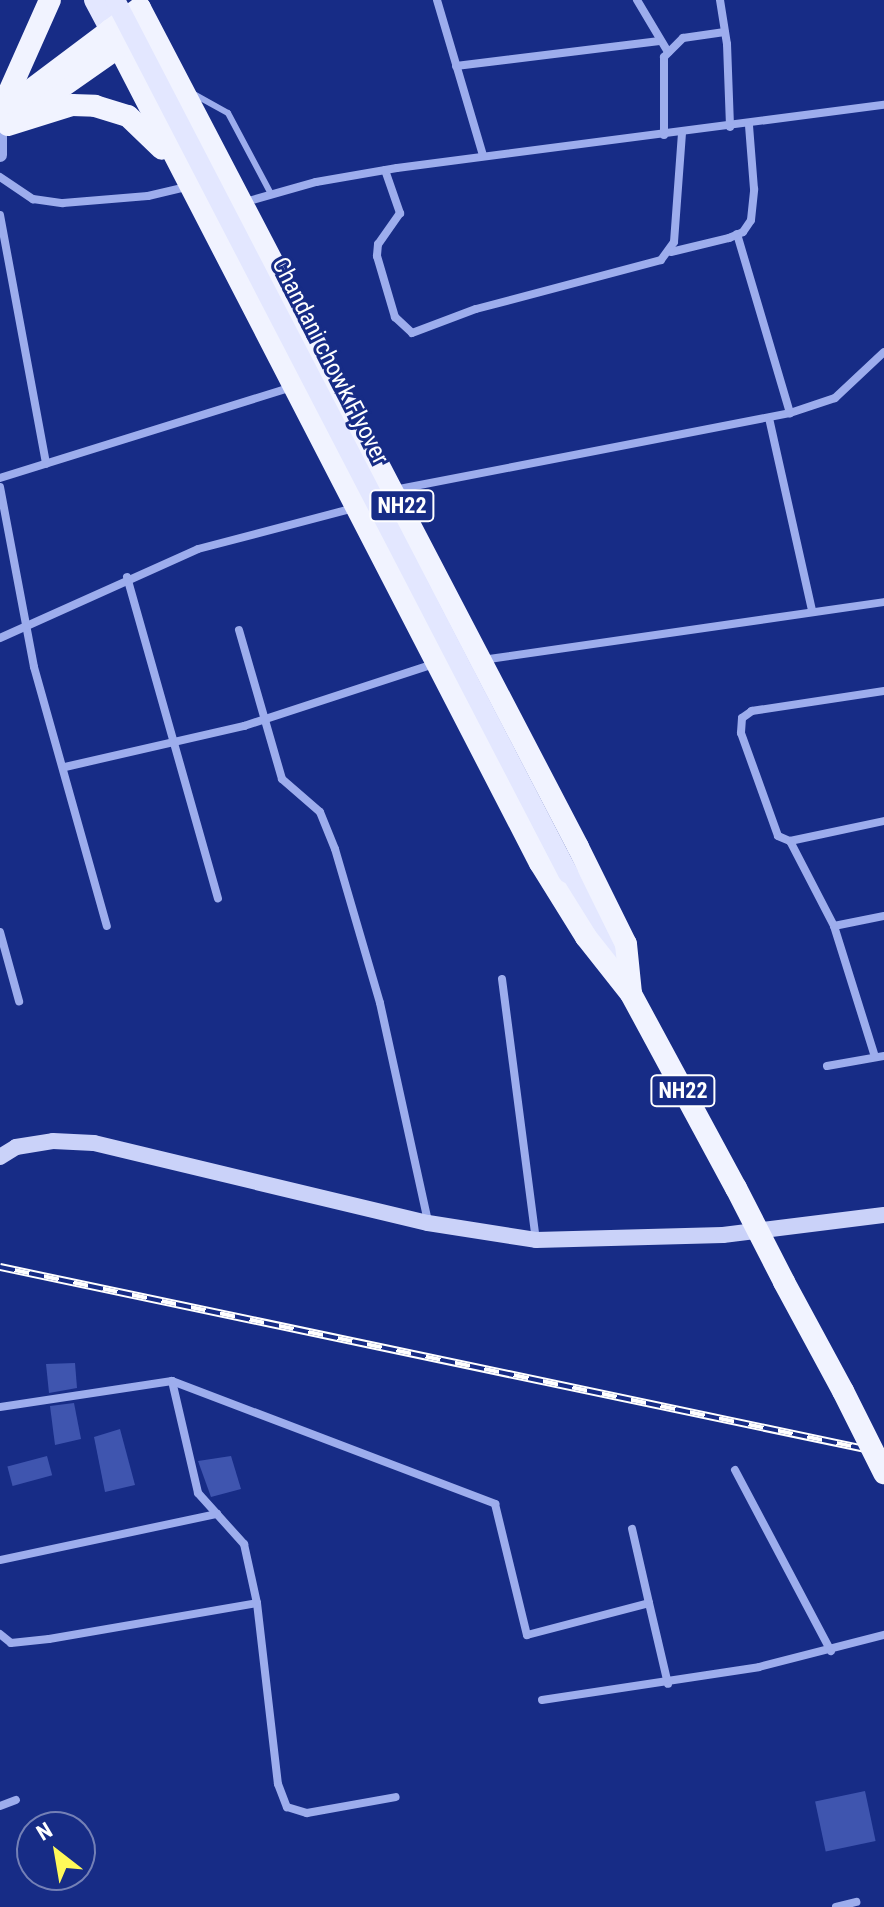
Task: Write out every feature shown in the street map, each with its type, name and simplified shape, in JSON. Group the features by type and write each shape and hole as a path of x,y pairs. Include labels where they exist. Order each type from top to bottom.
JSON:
{"highway":[{"path":"2,122 50,0"},
{"path":"2,122 114,38 142,11"},
{"name":"NH22","path":"142,11 482,660 626,944 631,994"},
{"name":"NH22","path":"114,38 292,387 564,903 631,994 884,1473"},
{"path":"2,122 72,105 113,110 141,125 187,180"}],"main road":[{"path":"94,0 114,38"},
{"name":"Chandani chowk Flyover","path":"115,0 631,994"},
{"path":"0,1157 16,1147 53,1141 94,1143 428,1223 536,1240 723,1235 884,1215"}],"street":[{"path":"437,0 483,155"},
{"path":"637,0 668,52"},
{"path":"720,0 725,32 730,127"},
{"path":"664,135 660,85 668,52 683,38 725,32"},
{"path":"456,66 659,41"},
{"path":"0,88 26,60"},
{"path":"244,202 385,170 483,155 749,125 884,105"},
{"path":"0,155 2,122"},
{"path":"385,170 400,213 378,244 377,256 395,317 412,333 476,309 639,267 671,252 737,234 754,207 749,125"},
{"path":"671,252 682,133"},
{"path":"0,177 33,199 63,203 148,196 187,180"},
{"path":"0,215 46,464"},
{"path":"737,234 790,413"},
{"path":"393,490 790,413 835,398 884,352"},
{"path":"0,478 292,387"},
{"path":"769,418 812,611"},
{"path":"0,487 34,667 65,767 107,926"},
{"path":"0,638 127,577 226,539 355,508"},
{"path":"127,577 177,740 218,898"},
{"path":"482,660 884,602"},
{"path":"239,630 282,779 320,812 335,849 380,1003 428,1223"},
{"path":"65,767 264,720 436,663"},
{"path":"827,1066 880,1056 834,926 790,841 770,824 741,733 742,718 752,711 884,691"},
{"path":"790,841 884,821"},
{"path":"834,926 884,916"},
{"path":"0,932 19,1001"},
{"path":"502,979 536,1240"},
{"path":"0,1407 172,1381 495,1504 527,1635 649,1603"},
{"path":"172,1381 198,1493 244,1544 257,1603 278,1784 287,1807 307,1813 396,1797"},
{"path":"735,1470 831,1651"},
{"path":"0,1560 217,1514"},
{"path":"632,1529 668,1684"},
{"path":"0,1634 11,1643 35,1641 257,1603"},
{"path":"542,1700 668,1684 831,1651 884,1635"},
{"path":"0,1806 16,1800"},
{"path":"836,1907 856,1902"}],"lane":[{"path":"183,90 203,95 228,113 271,194"}],"building":[{"path":"75,1363 77,1388 49,1393 46,1364"},
{"path":"74,1403 81,1439 55,1445 50,1406"},
{"path":"120,1429 135,1485 105,1492 94,1437"},
{"path":"47,1456 52,1475 13,1486 7,1467"},
{"path":"231,1456 241,1489 211,1497 198,1461"},
{"path":"865,1791 876,1841 826,1851 815,1802"}],"railway":[{"path":"0,1267 884,1453"}]}
